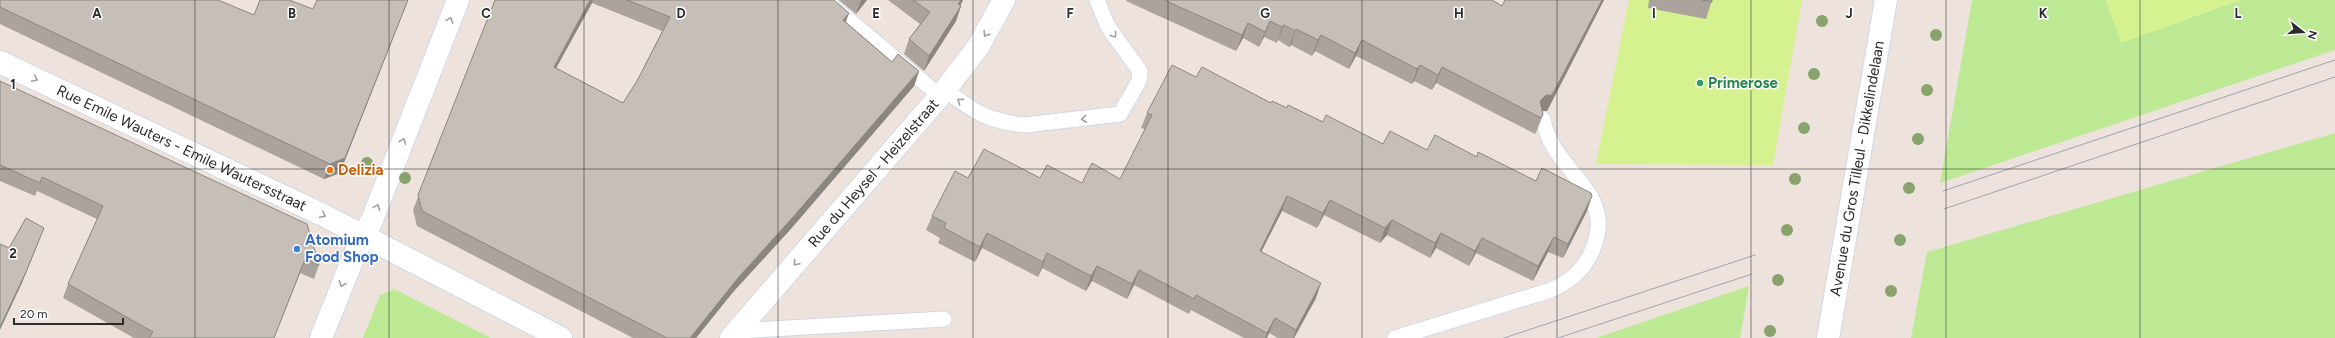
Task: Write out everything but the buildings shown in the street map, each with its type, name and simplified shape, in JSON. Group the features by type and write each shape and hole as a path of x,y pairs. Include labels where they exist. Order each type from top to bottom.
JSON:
{"street":[{"path":"321,338 363,237 372,220 458,0"},
{"name":"Rue du Heysel - Heizelstraat","path":"734,334 942,93 978,47 1004,0"},
{"name":"Avenue du Gros Tilleul - Dikkelindelaan","path":"1828,338 1886,0"},
{"name":"Rue Emile Wauters - Emile Wautersstraat","path":"0,62 325,216 363,237 561,338"}],"lane":[{"path":"825,0 942,93 979,114 1010,124 1025,125 1120,114 1139,81 1140,70 1108,27 1097,0"},
{"path":"1395,338 1551,290 1563,285 1583,267 1596,242 1599,214 1595,202 1552,147 1542,119"},
{"path":"734,334 944,319"},
{"path":"734,334 758,338"}],"green space":[{"name":"Primerose","path":"1629,0 1802,0 1773,165 1596,164"},
{"path":"1972,0 2335,0 2335,50 1940,183"},
{"path":"2106,0 2241,0 2121,43"},
{"path":"2335,133 2335,338 1911,338 1927,252"},
{"path":"1749,286 1740,338 1596,338"},
{"path":"394,289 491,338 363,338 380,295"}],"tram line":[{"path":"1943,191 2335,60"},
{"path":"1944,209 2335,77"},
{"path":"1504,338 1755,255"},
{"path":"1558,338 1752,274"}],"place":[{"name":"Primerose","path":"1700,83"},
{"name":"Delizia","path":"330,170"},
{"name":"Atomium Food Shop","path":"297,249"}]}
